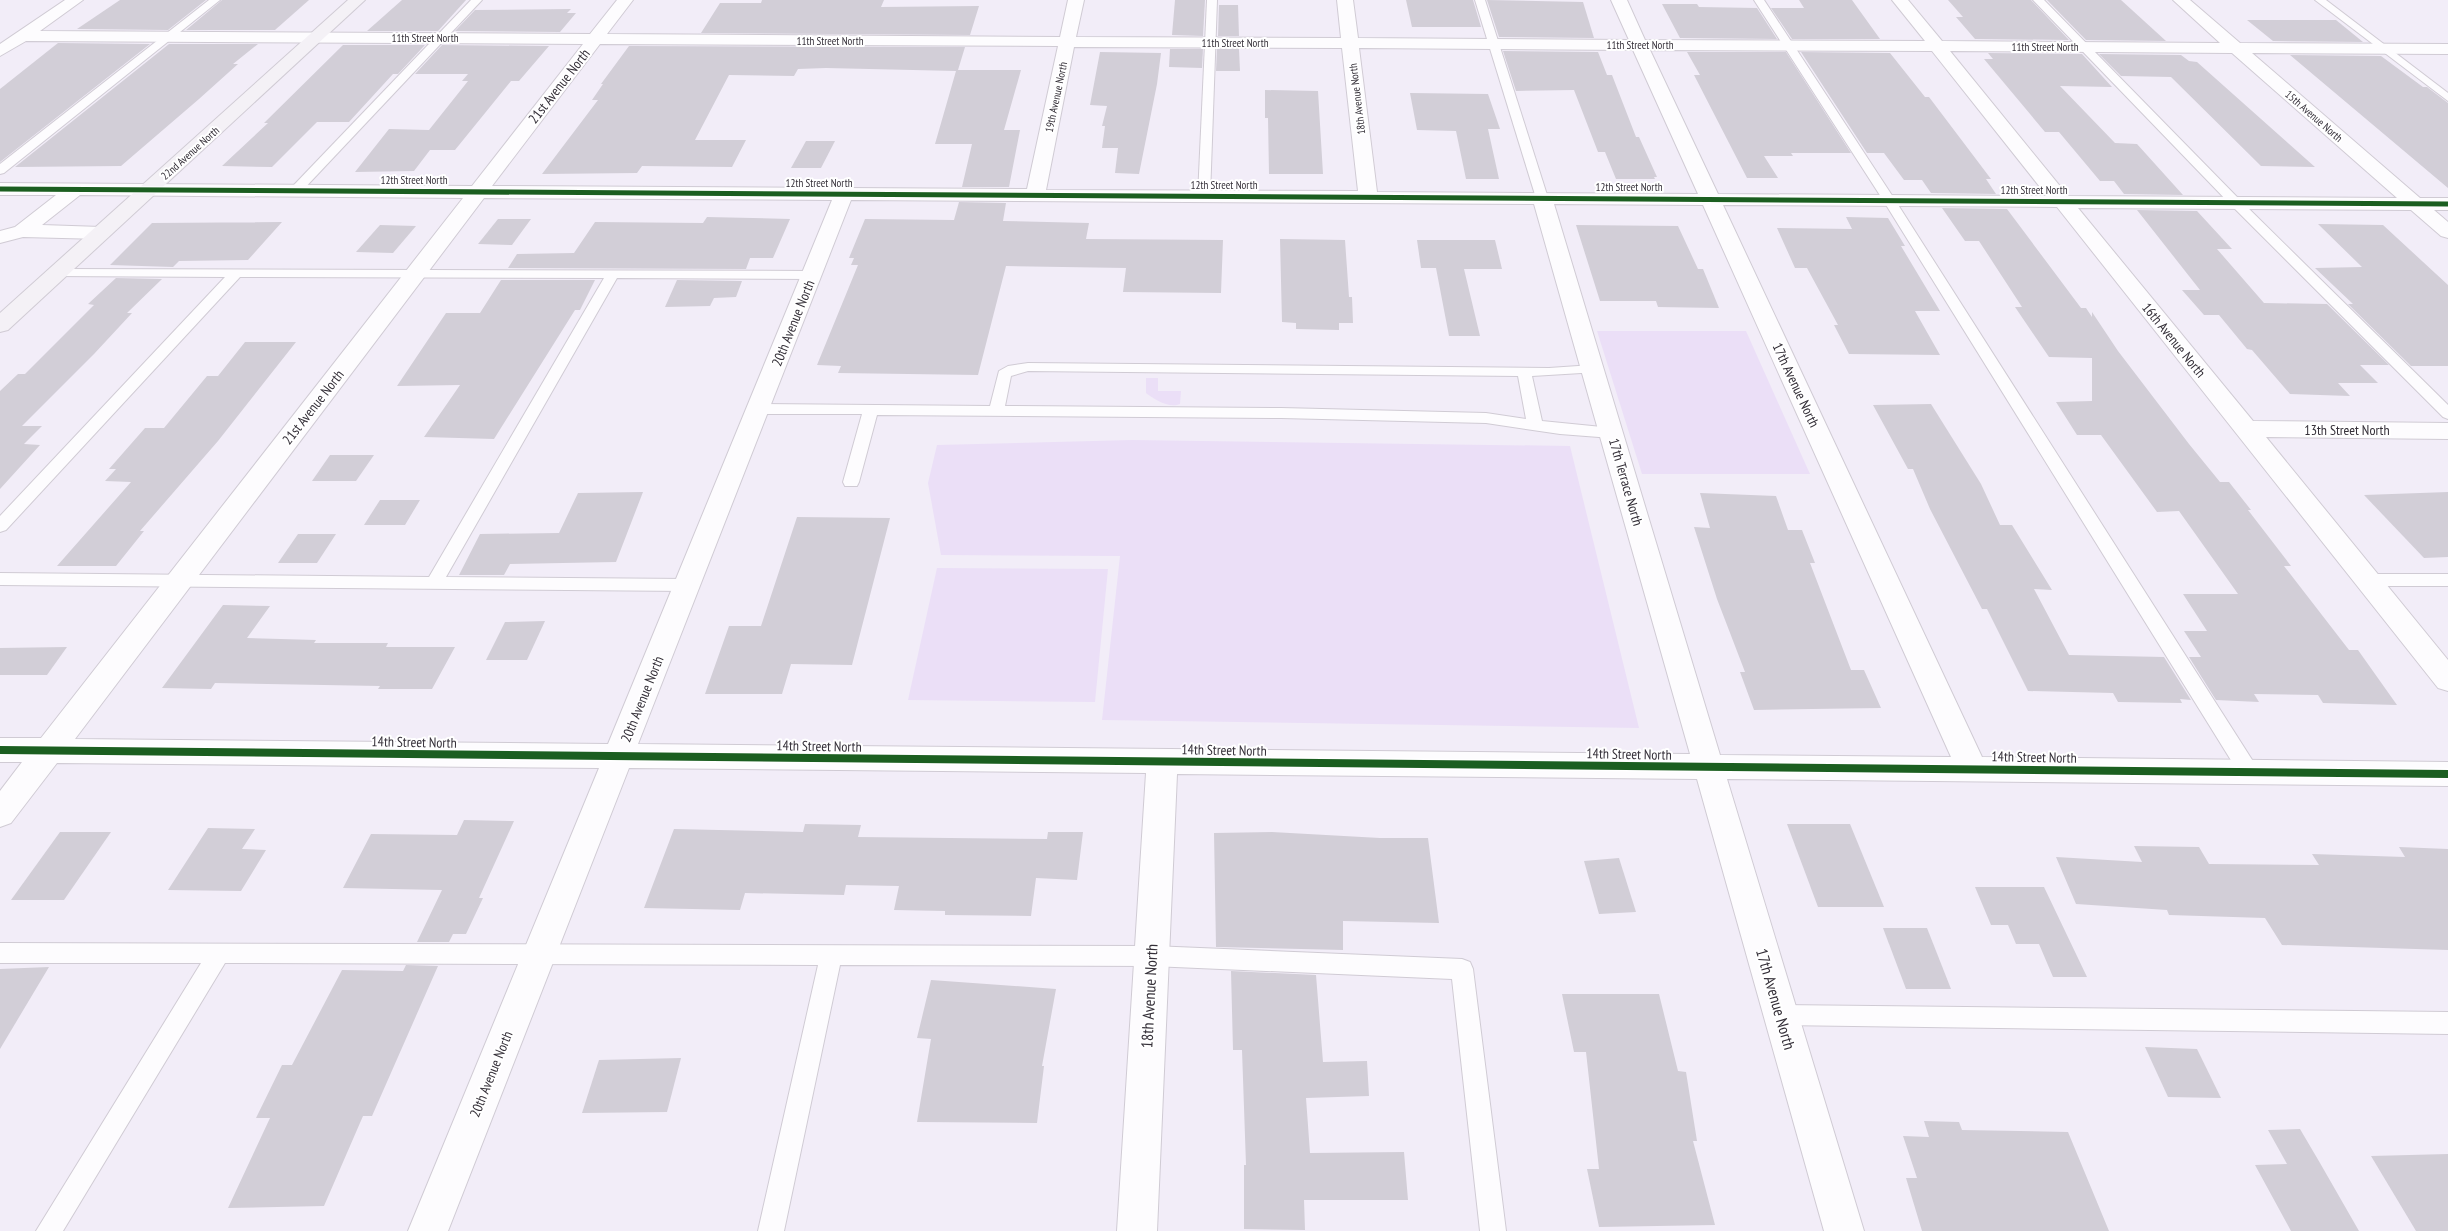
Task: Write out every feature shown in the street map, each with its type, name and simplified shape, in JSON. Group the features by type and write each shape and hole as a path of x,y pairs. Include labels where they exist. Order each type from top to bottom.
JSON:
{"main road":[{"name":"22nd Avenue North","path":"0,325 357,0"}],"street":[{"path":"0,52 74,0"},
{"name":"21st Avenue North","path":"0,814 625,0"},
{"name":"19th Avenue North","path":"1035,195 1076,0"},
{"name":"18th Avenue North","path":"1345,0 1368,197"},
{"name":"17th Avenue North","path":"1619,0 1972,769"},
{"name":"16th Avenue North","path":"1900,0 2448,680"},
{"name":"15th Avenue North","path":"2181,0 2448,232"},
{"name":"11th Street North","path":"22,36 2448,49"},
{"name":"12th Street North","path":"0,189 2448,204"},
{"path":"0,237 22,230 76,189"},
{"name":"20th Avenue North","path":"428,1231 844,194"},
{"name":"17th Terrace North","path":"1542,198 1708,767"},
{"path":"22,230 101,233"},
{"name":"13th Street North","path":"2246,430 2448,431"},
{"name":"14th Street North","path":"0,750 2448,774"},
{"name":"18th Avenue North","path":"1137,1231 1162,762"},
{"name":"17th Avenue North","path":"1708,767 1844,1231"}],"lane":[{"path":"0,170 215,0"},
{"path":"296,190 477,0"},
{"path":"1204,196 1212,0"},
{"path":"1480,0 1542,198"},
{"path":"1758,0 1889,200 2249,772"},
{"path":"2038,0 2235,202 2448,414"},
{"path":"2320,0 2448,98"},
{"path":"58,273 416,272 812,275"},
{"path":"0,526 237,273"},
{"path":"433,584 613,274"},
{"path":"996,411 1004,374 1013,368 1549,372 1593,369"},
{"path":"1524,371 1535,426"},
{"path":"758,409 1281,413 1486,418 1535,426 1612,433"},
{"path":"851,482 871,410"},
{"path":"0,579 687,585"},
{"path":"2368,580 2448,580"},
{"path":"0,953 538,956 1152,956 1462,969 1493,1231"},
{"path":"49,1231 219,954"},
{"path":"770,1231 831,956"},
{"path":"1781,1016 2448,1023"}],"shaded area":[{"path":"1597,331 1746,331 1810,474 1642,474"},
{"path":"1146,378 1158,378 1158,391 1181,391 1180,404 1167,404 1146,393"},
{"path":"1132,440 1570,446 1639,728 1102,720 1120,556 941,555 928,483 937,445"},
{"path":"937,568 1108,569 1095,702 908,700"}],"building":[{"path":"120,0 206,0 168,30 77,29"},
{"path":"222,0 309,0 275,30 186,30"},
{"path":"402,0 466,0 438,31 367,31"},
{"path":"762,0 884,0 881,7 979,6 970,35 701,33 720,3 761,3"},
{"path":"1175,0 1205,0 1203,36 1172,35"},
{"path":"1406,0 1473,0 1481,27 1412,27"},
{"path":"1487,0 1583,2 1594,38 1499,37"},
{"path":"1799,0 1852,0 1880,39 1792,39 1771,8 1804,8"},
{"path":"1948,0 2031,0 2069,40 1975,39 1956,17 1963,17"},
{"path":"2047,0 2121,0 2166,41 2086,40"},
{"path":"1662,4 1757,8 1777,39 1680,38"},
{"path":"1219,5 1238,5 1239,36 1218,36"},
{"path":"571,9 567,13 576,13 560,32 455,31 475,10"},
{"path":"2247,20 2336,20 2363,42 2273,41"},
{"path":"58,43 150,44 0,162 0,89"},
{"path":"169,44 258,44 233,64 238,64 199,99 121,166 15,167"},
{"path":"343,45 425,45 398,74 393,74 349,122 317,122 272,167 222,166 268,123 264,123"},
{"path":"442,45 549,46 519,81 511,81 455,150 430,150 414,171 355,172 389,129 429,130 468,81 462,81 468,74 415,74"},
{"path":"629,46 965,47 958,70 1021,70 1004,130 1020,130 1009,187 962,187 972,144 935,144 956,71 826,68 798,69 794,76 729,75 695,140 746,140 732,167 642,166 637,173 542,174 598,100 592,100 603,84 601,84"},
{"path":"1170,49 1203,49 1202,68 1169,67"},
{"path":"1217,49 1239,49 1240,71 1216,71"},
{"path":"1503,51 1598,52 1607,75 1612,75 1636,137 1639,137 1657,177 1654,177 1655,179 1616,179 1605,152 1598,152 1574,90 1516,91"},
{"path":"1100,52 1161,53 1157,84 1139,174 1115,173 1118,148 1102,148 1105,126 1102,126 1107,106 1090,105"},
{"path":"1687,52 1786,52 1851,153 1791,153 1793,156 1764,156 1778,178 1747,178 1694,75 1700,75"},
{"path":"1801,52 1890,53 1925,97 1929,97 1991,179 1986,179 1996,194 1931,193 1922,180 1904,180 1884,153 1867,153"},
{"path":"1988,53 2082,54 2112,87 2060,86 2115,143 2137,144 2183,195 2124,194 2114,181 2100,181 2059,132 2045,132 1984,59 1993,59"},
{"path":"2099,54 2181,55 2189,61 2197,62 2315,167 2261,166 2171,77 2121,76"},
{"path":"2290,55 2381,56 2448,103 2448,188"},
{"path":"1265,90 1318,91 1323,174 1269,174 1268,118 1265,118"},
{"path":"1410,93 1488,94 1500,129 1488,129 1499,179 1466,179 1456,131 1417,130"},
{"path":"806,141 835,141 821,168 791,168"},
{"path":"959,202 1006,203 1003,221 1089,223 1086,239 1223,240 1221,293 1123,292 1126,268 1006,266 978,375 838,373 841,366 817,365 858,265 851,265 854,258 849,258 865,219 954,220"},
{"path":"1942,208 2007,209 2081,308 2086,308 2092,317 2092,312 2118,351 2189,444 2220,482 2229,482 2291,566 2284,566 2349,650 2358,650 2397,705 2323,703 2318,695 2254,694 2259,702 2216,700 2189,657 2201,657 2184,631 2207,631 2183,594 2238,594 2179,511 2157,512 2101,435 2077,435 2056,402 2092,401 2092,358 2049,357 2015,307 2022,307 1979,241 1965,241"},
{"path":"2137,210 2197,211 2232,249 2217,249 2264,303 2327,304 2389,365 2360,365 2378,383 2338,383 2350,396 2290,394 2252,350 2247,349 2219,315 2204,315 2182,290 2200,290"},
{"path":"707,217 790,219 773,258 750,258 746,269 508,268 517,254 574,253 595,222 703,223"},
{"path":"1846,217 1888,218 1905,246 1901,246 1940,311 1915,311 1940,355 1849,354 1834,325 1838,325 1807,268 1795,268 1777,228 1852,229"},
{"path":"498,219 531,219 512,245 478,244"},
{"path":"282,222 248,260 179,261 173,267 110,265 152,223"},
{"path":"2318,224 2383,225 2448,285 2448,366 2411,366 2348,304 2353,304 2315,268 2362,267"},
{"path":"380,225 416,226 393,253 356,252"},
{"path":"1576,225 1678,226 1698,269 1703,269 1719,308 1658,307 1656,301 1600,301"},
{"path":"1280,239 1345,240 1353,323 1339,323 1339,330 1296,329 1296,323 1282,322"},
{"path":"1417,240 1495,240 1502,269 1464,269 1480,336 1449,336 1436,268 1421,268"},
{"path":"116,278 162,279 127,313 132,313 94,354 22,426 42,426 24,444 40,445 0,489 0,391 18,374 25,374 94,305 88,304"},
{"path":"501,280 595,280 580,310 575,310 494,439 424,437 460,385 397,386 446,313 480,313"},
{"path":"677,280 742,281 736,297 714,298 710,306 665,307"},
{"path":"245,342 296,342 218,441 140,531 144,531 116,566 57,566 131,482 105,481 116,469 109,469 145,428 164,428 207,376 218,376"},
{"path":"1931,404 1981,484 2000,525 2012,525 2052,590 2034,589 2069,655 2164,657 2191,700 2180,699 2182,703 2118,702 2113,693 2028,691 1987,609 1982,609 1930,509 1913,469 1908,469 1873,405"},
{"path":"330,455 374,455 356,481 312,481"},
{"path":"643,492 616,562 510,564 504,575 459,575 480,534 559,533 578,493"},
{"path":"2448,492 2448,557 2424,558 2364,495"},
{"path":"1700,493 1776,496 1788,530 1802,530 1815,563 1810,563 1851,670 1864,670 1881,708 1754,710 1740,672 1745,672 1717,599 1694,527 1710,528"},
{"path":"380,500 420,500 405,525 364,525"},
{"path":"797,517 890,518 852,665 791,664 782,694 705,694 729,626 761,626"},
{"path":"298,534 336,534 317,563 278,563"},
{"path":"223,605 270,606 247,638 316,640 314,643 388,643 386,647 455,647 432,689 378,689 380,686 215,683 211,689 162,688"},
{"path":"545,621 527,660 486,660 505,622"},
{"path":"67,647 47,675 0,675 0,648"},
{"path":"464,820 514,821 479,898 483,898 466,934 453,934 449,942 417,942 442,890 343,888 371,834 457,835"},
{"path":"805,824 861,825 858,837 1047,839 1048,832 1083,832 1077,880 1036,878 1031,916 945,915 945,911 894,910 899,886 846,885 844,895 745,893 740,910 644,908 674,829 803,832"},
{"path":"1787,824 1850,824 1884,907 1818,907"},
{"path":"208,828 255,829 242,849 266,850 241,891 168,890"},
{"path":"60,832 111,832 64,900 11,900"},
{"path":"1272,832 1380,838 1428,838 1439,923 1343,921 1343,950 1216,947 1214,833"},
{"path":"2134,846 2199,847 2209,864 2319,865 2312,854 2405,857 2399,847 2448,849 2448,950 2282,945 2265,918 2169,915 2167,910 2076,904 2056,857 2142,862"},
{"path":"1619,858 1636,912 1599,914 1584,861"},
{"path":"1975,887 2044,887 2087,977 2053,977 2039,944 2016,944 2008,925 1991,925"},
{"path":"1883,928 1927,928 1951,989 1906,989"},
{"path":"406,965 438,966 372,1116 363,1116 324,1206 228,1208 270,1118 256,1118 282,1065 292,1065 342,970 403,971"},
{"path":"49,967 0,1049 0,969"},
{"path":"1231,971 1316,975 1323,1062 1367,1061 1369,1096 1306,1098 1310,1153 1404,1152 1408,1200 1304,1200 1305,1230 1244,1229 1244,1165 1246,1165 1242,1050 1233,1050"},
{"path":"931,980 1056,989 1042,1066 1044,1066 1037,1123 917,1122 931,1039 917,1038"},
{"path":"1562,994 1659,994 1678,1071 1686,1072 1697,1141 1693,1141 1715,1225 1599,1227 1587,1169 1599,1169 1586,1052 1574,1052"},
{"path":"2145,1047 2197,1049 2221,1098 2168,1097"},
{"path":"681,1058 667,1112 582,1113 599,1060"},
{"path":"1924,1121 1959,1122 1962,1130 2068,1132 2109,1231 1922,1231 1906,1178 1917,1178 1903,1136 1929,1137"},
{"path":"2300,1129 2359,1231 2291,1231 2255,1165 2287,1164 2268,1130"},
{"path":"2448,1154 2448,1231 2416,1231 2371,1156"}],"cycle path":[{"path":"0,189 2448,204"},
{"path":"0,750 2448,774"}]}
